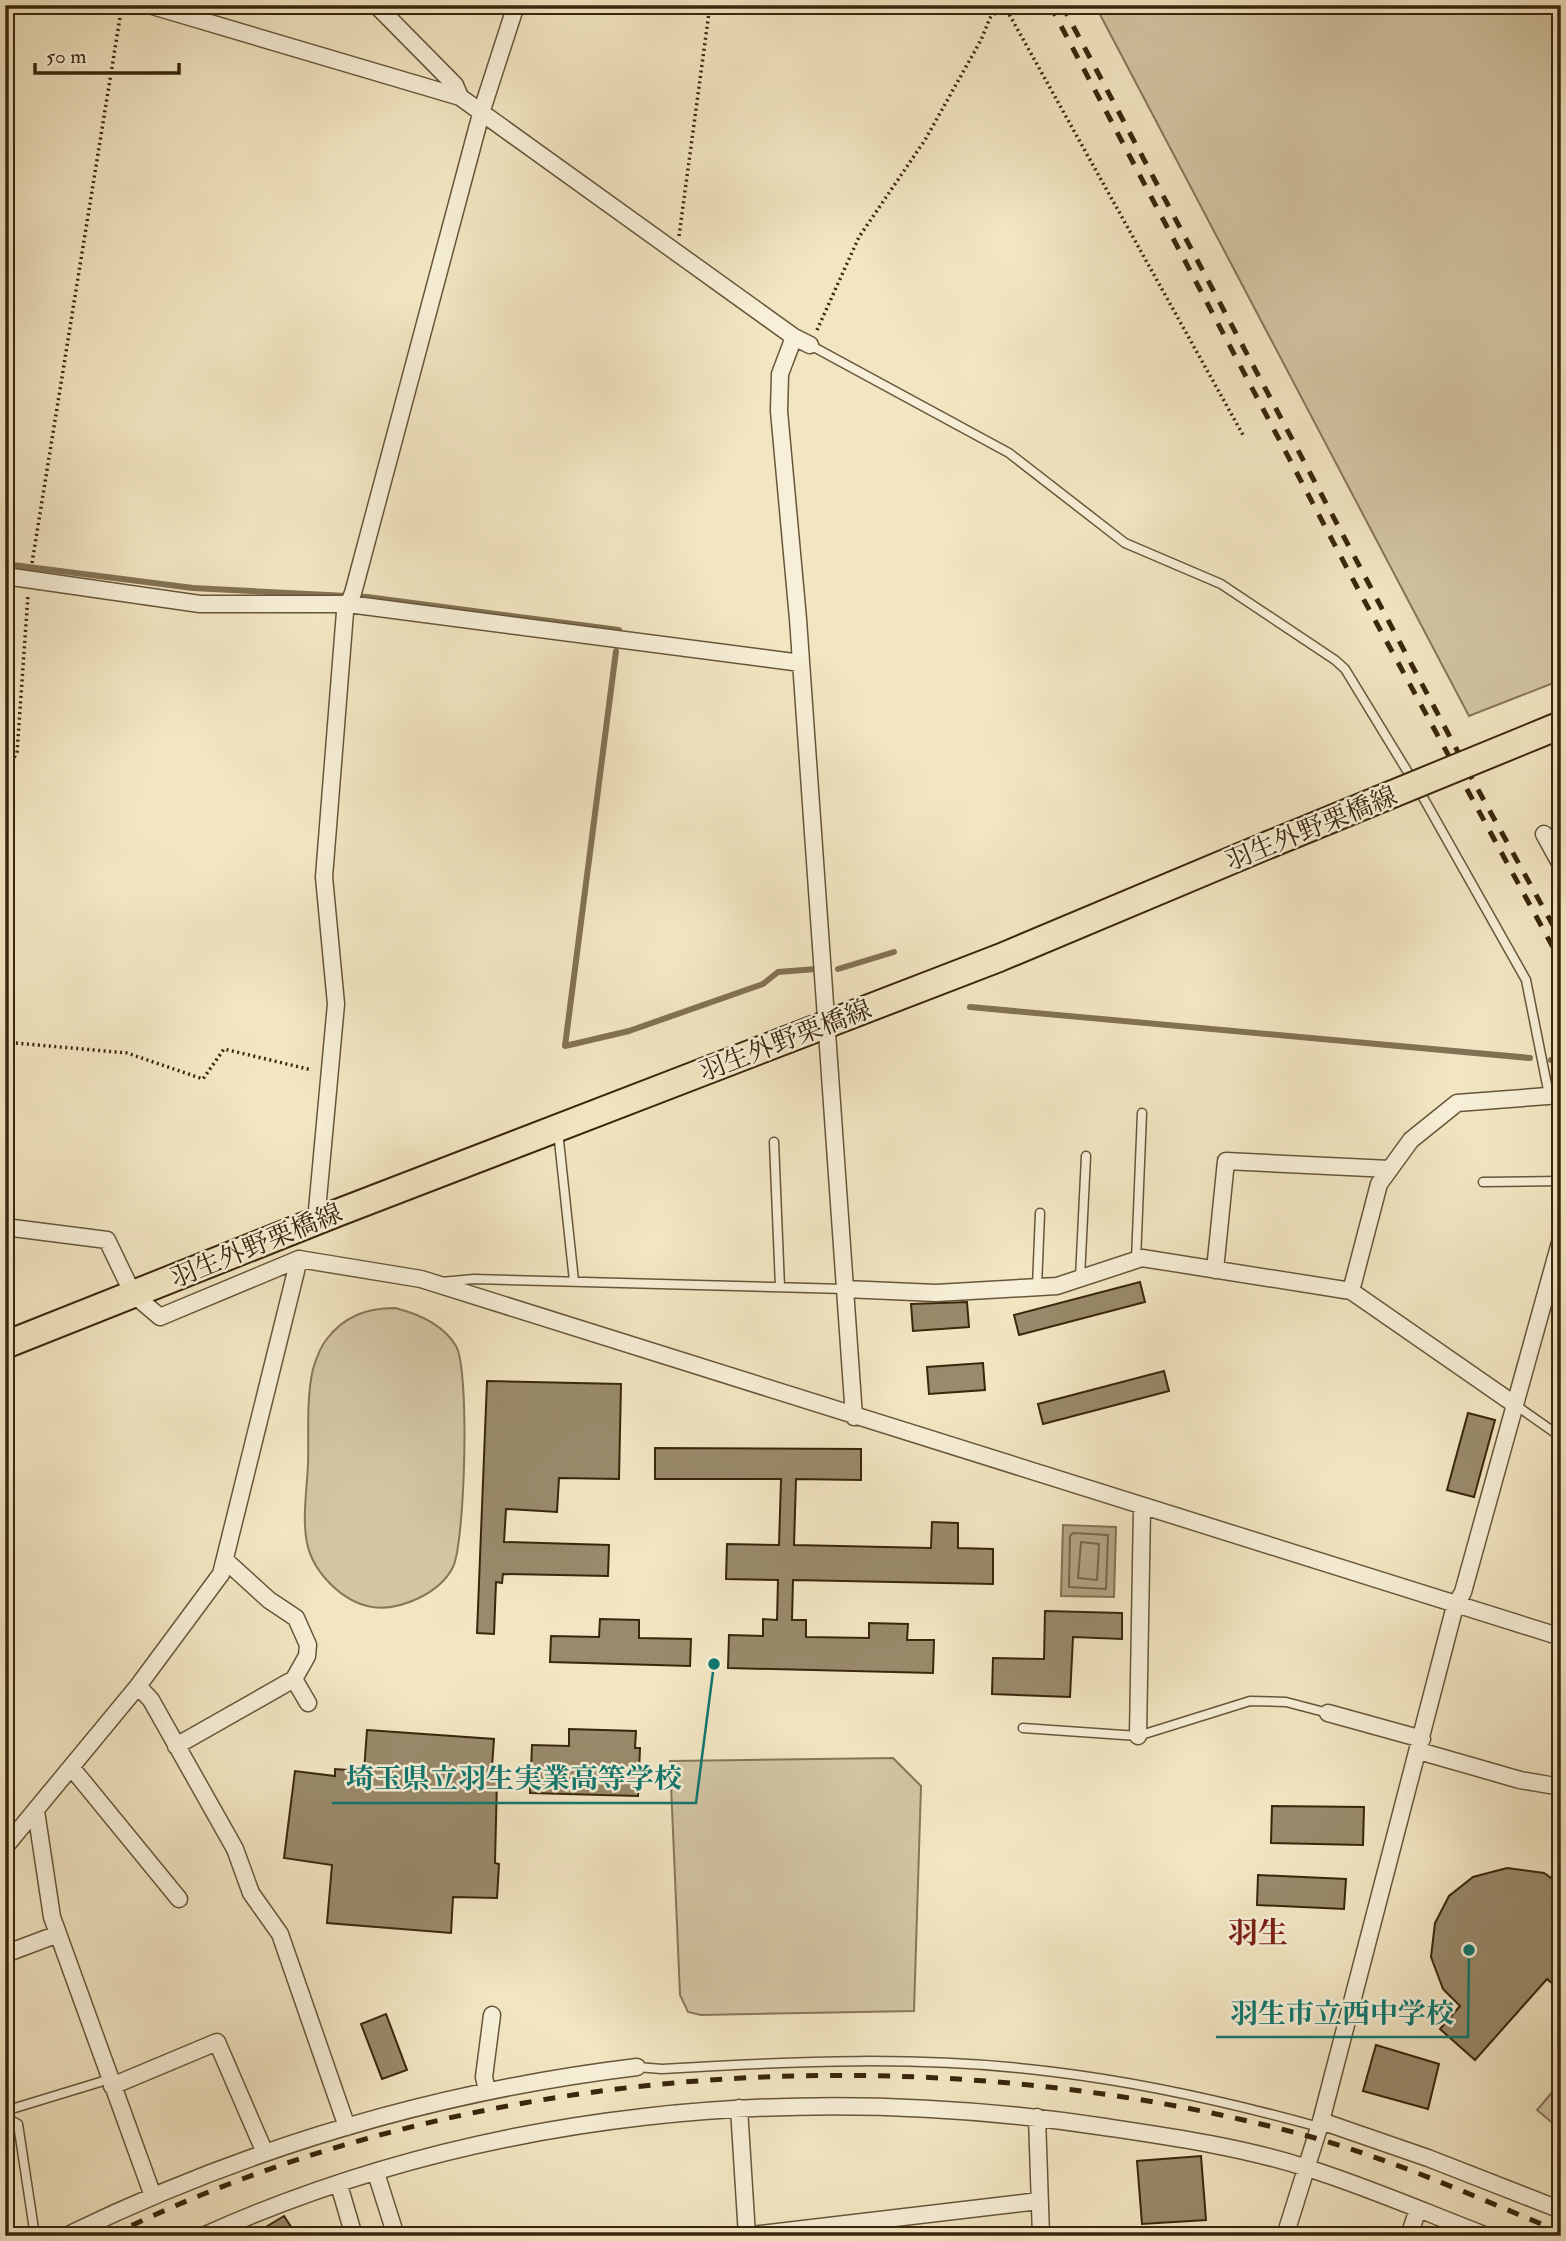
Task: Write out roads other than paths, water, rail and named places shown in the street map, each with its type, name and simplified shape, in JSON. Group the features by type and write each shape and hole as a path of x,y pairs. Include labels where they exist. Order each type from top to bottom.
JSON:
{"main road":[{"name":"羽生外野栗橋線","path":"5,1345 316,1221 999,958 1561,725"}],"street":[{"path":"149,5 460,97 675,248 794,337 810,345"},
{"path":"376,5 455,85 460,97"},
{"path":"316,1221 336,1004 324,877 348,604 482,110 516,5"},
{"path":"794,337 780,374 779,411 801,663 854,1417"},
{"path":"5,576 200,604 348,604 801,663"},
{"path":"1544,834 1561,865"},
{"path":"1352,1291 1379,1184 1411,1140 1457,1103 1555,1095"},
{"path":"1215,1270 1226,1161 1390,1169"},
{"path":"5,1227 107,1240 133,1294 159,1317 299,1259 431,1283 1142,1508 1561,1637"},
{"path":"1285,2236 1320,2124 1455,1606 1463,1592 1561,1239"},
{"path":"5,1847 138,1686 221,1574 299,1259"},
{"path":"845,1289 936,1293 1057,1286 1136,1260 1352,1291 1514,1404"},
{"path":"1138,1736 1142,1508"},
{"path":"176,1745 294,1679 307,1656 308,1645 296,1618 269,1600 225,1560"},
{"path":"294,1679 308,1703"},
{"path":"138,1686 150,1700 234,1849 251,1893 280,1934 347,2127"},
{"path":"1328,1713 1520,1780 1561,1787"},
{"path":"71,1767 179,1899"},
{"path":"36,1811 52,1917 153,2196"},
{"path":"5,1954 58,1934"},
{"path":"487,2090 484,2077 492,2015"},
{"path":"111,2082 217,2042 265,2152"},
{"path":"66,2236 153,2196 265,2152 347,2127 487,2090 637,2067"},
{"path":"203,2236 284,2202 376,2173 477,2144 547,2130 642,2116 739,2108 886,2106 1037,2117 1166,2136 1306,2167 1487,2236"},
{"path":"739,2108 746,2236 899,2228 1039,2200"},
{"path":"1037,2117 1041,2236"},
{"path":"1320,2124 1428,2158 1561,2210"},
{"path":"376,2173 396,2236"},
{"path":"339,2185 355,2236"},
{"path":"1409,2236 1418,2209"}],"lane":[{"path":"810,345 1009,453 1125,543 1221,584 1345,669 1420,792 1526,980 1555,1095"},
{"path":"1136,1260 1142,1113"},
{"path":"557,1128 575,1281"},
{"path":"774,1142 780,1287"},
{"path":"1080,1278 1086,1156"},
{"path":"1483,1182 1561,1181"},
{"path":"1037,1287 1040,1213"},
{"path":"431,1283 474,1279 845,1289"},
{"path":"1514,1404 1561,1437"},
{"path":"1023,1728 1138,1736 1250,1701 1286,1702 1328,1713"},
{"path":"637,2067 663,2069 851,2060 1003,2067 1054,2072 1174,2092 1320,2124"},
{"path":"5,2111 111,2082"},
{"path":"5,2117 18,2124 35,2236"}],"water":[{"path":"1063,1525 1116,1527 1114,1597 1061,1596"}],"waterway":[{"path":"5,564 193,588 367,597 619,630 618,633"},
{"path":"616,651 565,1046 629,1031 763,984 778,972 816,969"},
{"path":"838,969 894,952"},
{"path":"970,1007 1530,1058"},
{"path":"1551,1060 1561,1060"}],"railway":[{"path":"1050,5 1358,589 1561,962"},
{"path":"1062,5 1476,786 1561,940"},
{"path":"110,2236 249,2176 396,2131 548,2099 704,2081 860,2075 1015,2084 1168,2104 1315,2138 1377,2158 1561,2232"}],"place":[{"name":"埼玉県立羽生実業高等学校","path":"714,1664"},
{"name":"羽生市立西中学校","path":"1469,1950"}],"district":[{"name":"羽生","path":"1258,1933"}]}
